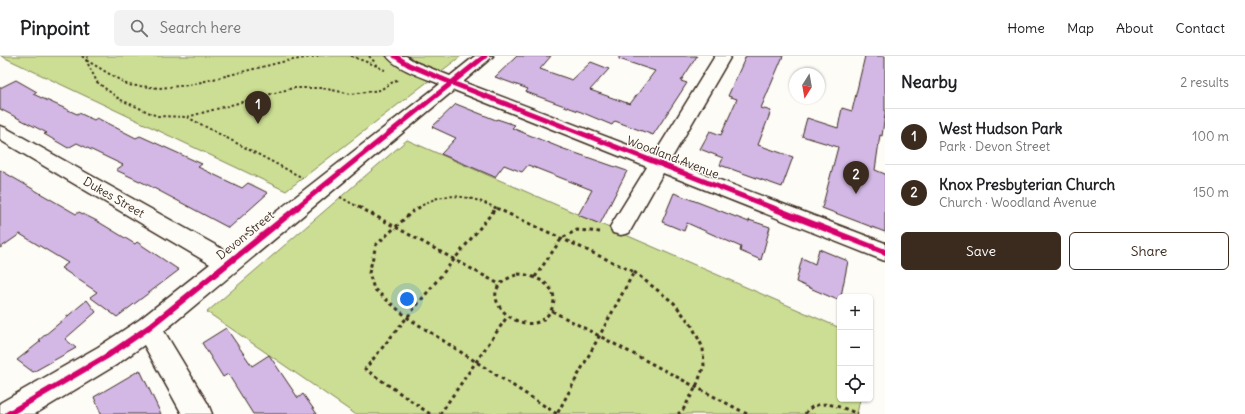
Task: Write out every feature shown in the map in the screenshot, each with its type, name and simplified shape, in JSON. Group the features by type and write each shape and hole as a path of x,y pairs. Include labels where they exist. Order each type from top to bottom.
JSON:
{"street":[{"name":"Woodland Avenue","path":"395,56 409,65 452,83 885,252"},
{"name":"Devon Street","path":"8,414 107,356 148,328 484,56"},
{"path":"621,227 723,56"},
{"name":"Dukes Street","path":"0,132 227,263"},
{"path":"148,328 198,414"}],"path":[{"path":"82,56 86,60 128,85 159,88 188,85 286,61 318,56"},
{"path":"86,60 88,56"},
{"path":"351,56 388,71"},
{"path":"369,56 380,67"},
{"path":"86,60 97,82 119,99 157,116 187,117 293,88 322,88 350,94 380,90 401,76"},
{"path":"187,117 307,180"},
{"path":"338,196 499,284"},
{"path":"634,272 557,414 408,318 374,289 369,273 376,245 413,211 434,199 454,196 480,200 634,272 674,303 692,326 703,348 704,366 696,388 683,410 678,414"},
{"path":"430,414 365,369 496,208"},
{"path":"535,277 562,238 577,230 604,232 621,227"},
{"path":"518,274 535,277 542,281 550,289 554,300 552,311 543,320 526,324 507,317 500,309 496,300 499,284 508,277 518,274"},
{"path":"552,311 747,414"},
{"path":"440,414 507,317"},
{"path":"805,414 806,411 813,406 821,404 838,405 858,414"}],"green space":[{"path":"1,56 461,56 286,191"},
{"path":"407,140 837,327 837,402 859,402 857,414 355,414 207,312"}],"building":[{"path":"517,56 551,56 540,69 572,80 591,62 609,69 590,90 630,104 655,71 619,59 619,56 697,56 681,81 687,83 653,135 615,121 612,125 526,92 528,89 495,77"},
{"path":"746,56 783,56 761,108 771,111 758,145 793,157 782,187 720,165 723,158 700,149 710,131 721,135 737,99 728,96"},
{"path":"865,56 885,56 885,114 882,136 880,135 875,170 885,174 885,232 822,208 838,147 802,136 807,118 838,128 842,108 852,111"},
{"path":"16,80 37,92 33,94 77,114 79,113 94,120 97,118 136,138 140,136 202,164 198,167 242,188 248,183 268,193 229,228 148,185 116,170 123,165 77,143 68,148 44,134 47,133 0,109 0,88"},
{"path":"456,104 496,120 497,119 515,125 512,128 561,148 627,171 600,224 578,215 592,190 528,165 522,172 504,165 495,177 441,154 456,138 432,127"},
{"path":"0,170 76,214 79,212 135,244 137,242 179,270 117,317 90,297 97,292 61,268 68,263 20,234 0,248"},
{"path":"674,193 749,222 749,220 770,227 761,260 740,251 741,247 687,223 684,231 662,222"},
{"path":"819,249 848,261 841,294 837,294 837,300 796,282 802,258 815,264"},
{"path":"87,300 96,312 65,339 76,348 33,372 17,360 41,341 39,340"},
{"path":"226,328 252,366 269,355 298,398 303,394 317,414 253,414 228,374 223,377 202,343"},
{"path":"140,370 161,414 101,414 94,397"}],"cycle path":[{"path":"395,56 409,65 452,83 885,252"},
{"path":"8,414 107,356 148,328 485,56"}],"place":[{"name":"West Hudson Park","path":"258,124"},
{"name":"Knox Presbyterian Church","path":"856,194"}]}
